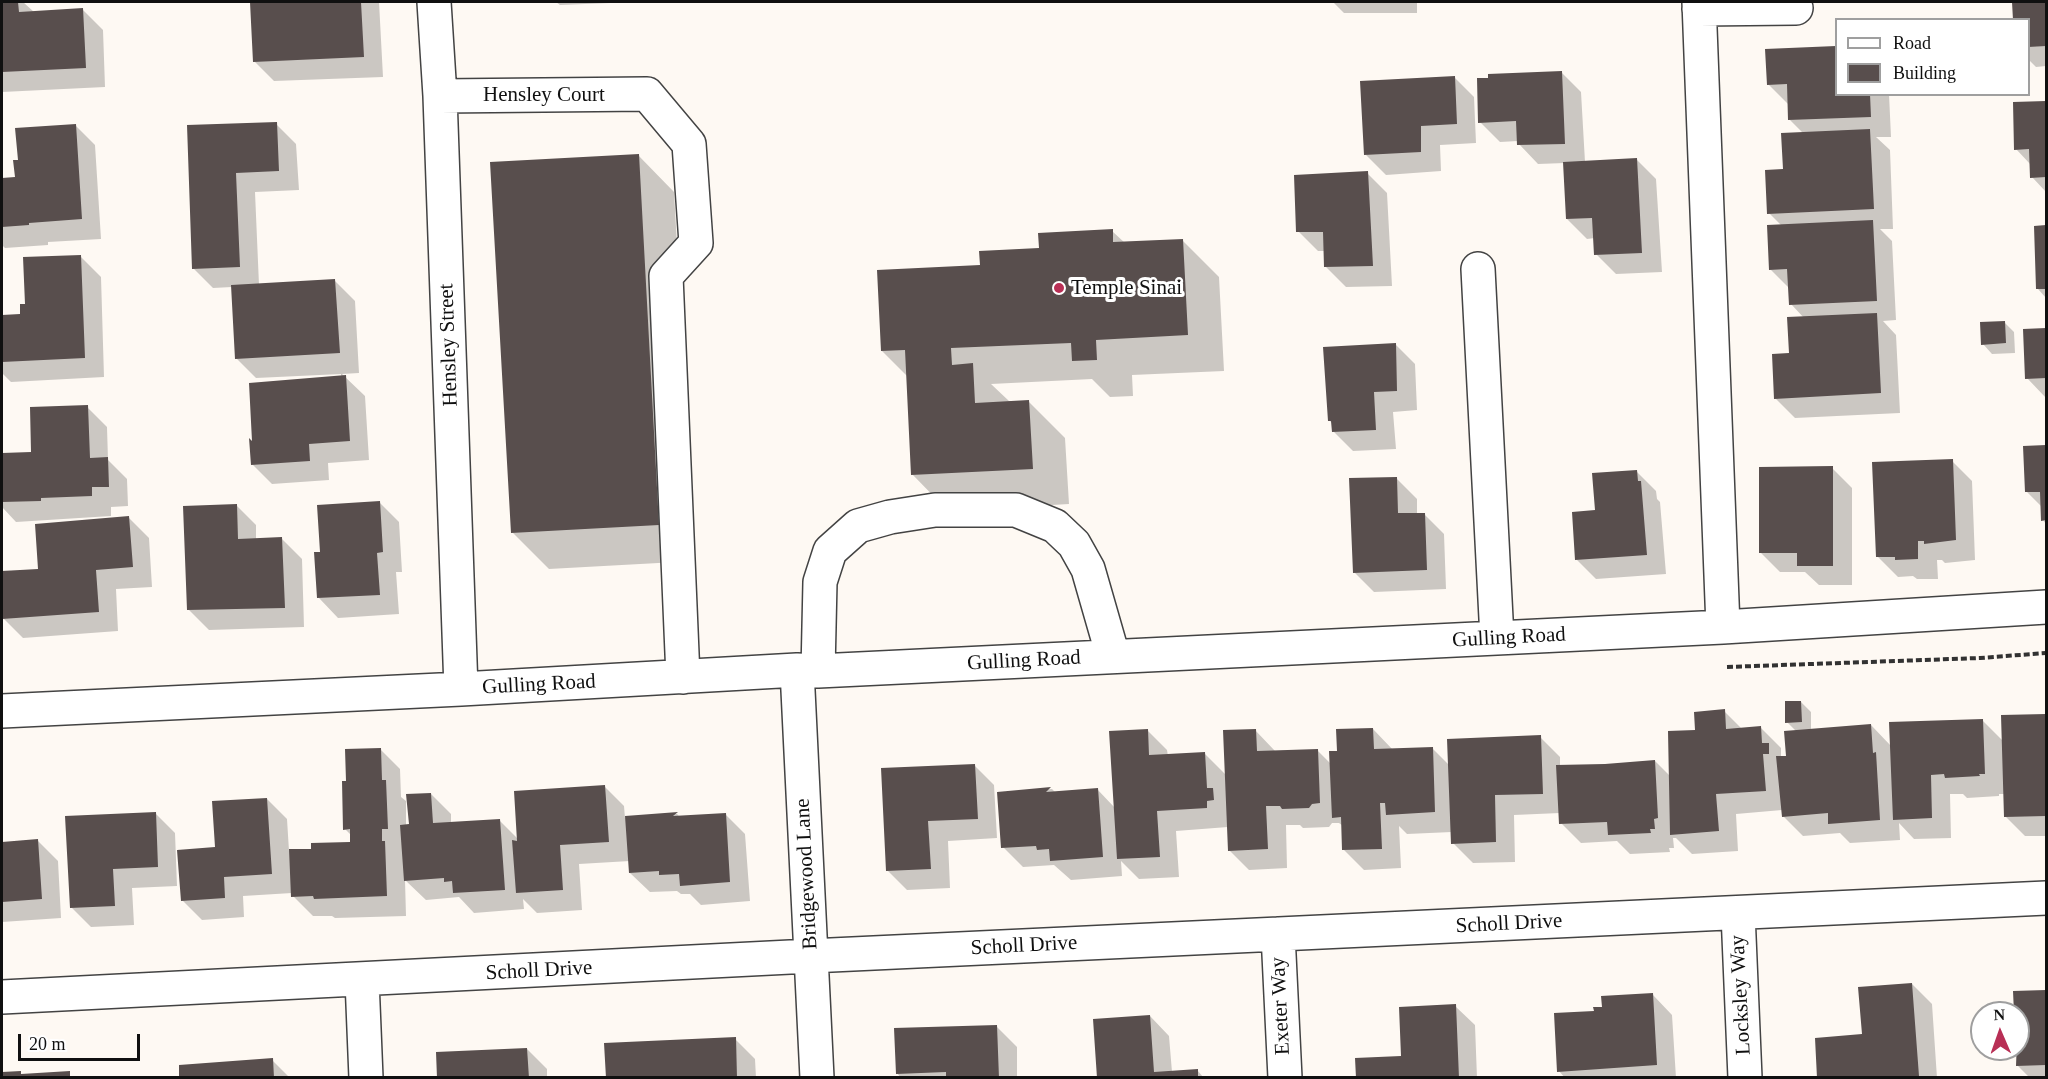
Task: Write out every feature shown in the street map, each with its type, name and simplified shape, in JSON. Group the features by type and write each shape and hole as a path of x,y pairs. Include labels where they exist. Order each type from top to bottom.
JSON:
{"street":[{"name":"Hensley Street","path":"434,2 440,96 461,689"},
{"path":"1723,627 1699,5 1796,8"},
{"name":"Hensley Court","path":"440,96 647,94 689,144 696,243 666,276 683,677"},
{"path":"1478,269 1497,638"},
{"name":"Bridgewood Lane","path":"817,1077 810,956 807,670 820,582 830,551 858,526 890,517 935,510 1016,510 1055,526 1074,544 1088,569 1113,656"},
{"name":"Gulling Road","path":"2,711 1723,627 2046,608"},
{"name":"Scholl Drive","path":"2,997 810,956 2046,898"},
{"name":"Locksley Way","path":"1738,913 1745,1077"},
{"name":"Exeter Way","path":"1278,934 1285,1077"},
{"path":"362,980 366,1077"}],"building":[{"path":"2,2 18,2 19,12 83,8 86,68 2,72"},
{"path":"250,2 361,2 364,57 253,62"},
{"path":"2012,2 2046,2 2046,46 2030,47 2030,18 2013,18"},
{"path":"1835,46 1835,96 1870,96 1871,117 1788,120 1787,84 1767,85 1765,49"},
{"path":"1562,71 1565,144 1517,145 1516,121 1478,123 1477,78 1488,78 1488,74"},
{"path":"1455,76 1457,124 1421,126 1421,152 1364,155 1360,81"},
{"path":"2046,101 2046,177 2030,178 2029,149 2014,150 2013,102"},
{"path":"277,122 279,171 236,173 240,267 192,269 187,125"},
{"path":"76,124 82,219 2,227 2,178 15,177 13,160 18,160 15,128"},
{"path":"1870,129 1874,209 1767,214 1765,170 1783,169 1781,133"},
{"path":"639,154 659,525 511,533 490,162"},
{"path":"1637,158 1642,253 1594,255 1592,218 1566,219 1563,162"},
{"path":"1368,171 1373,266 1324,267 1323,232 1296,232 1294,175"},
{"path":"1873,220 1877,301 1789,305 1787,269 1769,270 1767,225"},
{"path":"2046,225 2046,289 2036,289 2034,226"},
{"path":"1113,229 1113,242 1183,239 1188,335 1096,340 1097,360 1072,361 1071,343 951,348 952,365 973,363 975,403 1029,400 1033,469 911,475 905,350 881,351 877,270 980,265 979,251 1039,248 1038,233"},
{"path":"81,255 85,358 2,362 2,315 20,314 20,304 25,304 23,257"},
{"path":"335,279 340,353 235,359 231,285"},
{"path":"1877,313 1881,393 1774,399 1772,354 1789,353 1787,317"},
{"path":"2005,321 2006,343 1981,345 1980,322"},
{"path":"2046,328 2046,378 2025,379 2023,329"},
{"path":"1396,343 1397,391 1374,392 1376,430 1332,432 1331,421 1328,421 1323,347"},
{"path":"346,375 350,441 309,444 310,461 251,465 249,383"},
{"path":"88,405 90,458 108,457 109,487 92,487 92,496 2,502 2,453 31,452 30,407"},
{"path":"2046,445 2046,520 2041,521 2040,492 2025,492 2023,446"},
{"path":"1953,459 1956,540 1924,544 1924,541 1918,541 1918,559 1895,560 1895,557 1876,557 1872,462"},
{"path":"1833,466 1833,566 1797,566 1797,553 1759,553 1759,467"},
{"path":"1637,470 1638,481 1641,481 1647,555 1575,560 1572,512 1595,510 1592,473"},
{"path":"1397,477 1398,513 1425,513 1427,570 1353,573 1349,478"},
{"path":"380,501 383,552 377,553 380,595 317,598 314,552 320,552 317,505"},
{"path":"237,504 238,539 282,537 285,608 187,610 183,506"},
{"path":"129,516 133,567 96,570 99,612 2,619 2,571 38,569 35,524"},
{"path":"1785,701 1801,701 1802,722 1785,723"},
{"path":"1725,709 1726,729 1761,726 1762,743 1769,743 1769,754 1763,754 1766,791 1716,794 1719,831 1670,835 1668,731 1695,730 1694,712"},
{"path":"2046,714 2046,816 2004,817 2001,715"},
{"path":"1983,719 1985,774 1945,778 1944,774 1931,775 1932,818 1893,820 1889,722"},
{"path":"1871,724 1873,753 1876,752 1880,820 1828,824 1828,813 1782,817 1776,756 1786,756 1784,731"},
{"path":"1373,728 1374,749 1433,747 1435,812 1386,815 1385,803 1380,803 1382,849 1342,850 1341,817 1332,818 1329,751 1337,751 1336,729"},
{"path":"1148,729 1149,755 1205,752 1207,788 1213,788 1214,800 1207,801 1207,808 1157,811 1160,857 1117,859 1109,731"},
{"path":"1256,729 1257,751 1318,749 1320,803 1312,804 1309,808 1282,809 1280,806 1266,806 1268,849 1228,851 1223,730"},
{"path":"1541,735 1543,794 1495,795 1496,842 1451,844 1447,739"},
{"path":"381,748 382,780 386,780 388,829 382,829 382,841 385,841 387,896 314,899 313,896 291,897 289,849 311,849 311,843 350,842 350,829 343,830 342,781 346,781 345,749"},
{"path":"1655,760 1658,818 1654,819 1655,829 1650,829 1651,833 1608,835 1607,822 1559,824 1556,765"},
{"path":"975,764 978,819 928,821 931,869 886,871 881,768"},
{"path":"605,785 609,842 560,845 563,890 516,893 512,840 517,841 514,791"},
{"path":"1051,787 1046,792 1098,788 1103,857 1050,861 1049,849 1037,850 1036,846 1001,848 997,792"},
{"path":"431,793 433,823 500,819 505,890 453,893 452,881 444,882 444,878 404,881 400,825 409,824 406,794"},
{"path":"267,798 272,874 224,877 225,898 181,901 177,850 215,847 212,801"},
{"path":"156,812 158,867 113,869 115,906 70,908 65,816"},
{"path":"678,812 673,816 726,813 730,882 680,886 679,874 659,875 659,871 629,873 625,816"},
{"path":"38,839 42,899 2,902 2,842"},
{"path":"1912,983 1919,1076 1817,1078 1815,1038 1862,1034 1858,987"},
{"path":"2046,990 2046,1065 2016,1066 2016,1061 2030,1061 2030,1001 2013,1001 2013,991"},
{"path":"1653,993 1657,1065 1557,1072 1554,1013 1594,1011 1593,1007 1602,1007 1601,996"},
{"path":"1456,1004 1459,1078 1356,1078 1355,1058 1401,1056 1399,1007"},
{"path":"1150,1015 1154,1072 1198,1069 1198,1078 1097,1078 1093,1019"},
{"path":"997,1025 999,1078 946,1078 946,1072 896,1074 894,1028"},
{"path":"736,1037 737,1078 606,1078 604,1043"},
{"path":"527,1048 529,1078 437,1078 436,1052"},
{"path":"273,1058 274,1078 179,1078 179,1065"},
{"path":"21,1071 21,1074 70,1071 70,1078 2,1078 2,1072"}],"place":[{"name":"Temple Sinai","path":"1059,288"}]}
